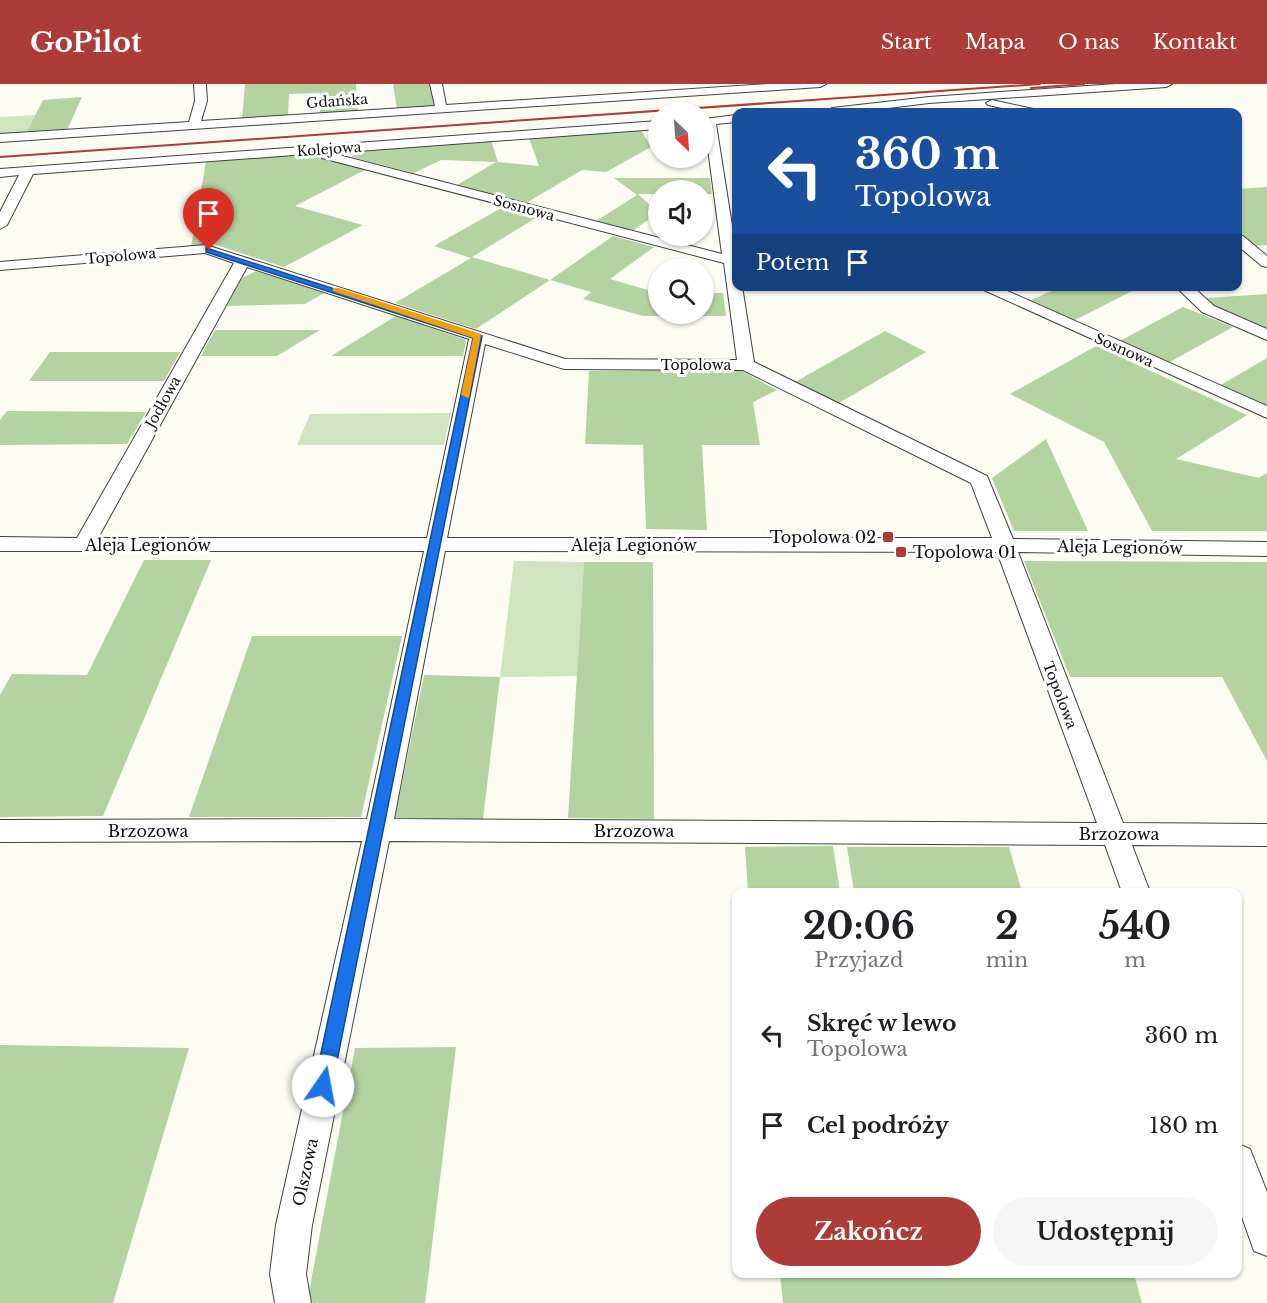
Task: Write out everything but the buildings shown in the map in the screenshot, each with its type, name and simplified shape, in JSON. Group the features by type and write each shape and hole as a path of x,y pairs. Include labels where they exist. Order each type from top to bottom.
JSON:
{"street":[{"path":"194,126 201,101 200,84"},
{"path":"436,84 441,109"},
{"path":"594,84 601,98"},
{"name":"Gdańska","path":"0,138 820,84"},
{"path":"911,108 990,104 1166,84"},
{"path":"990,104 1012,108"},
{"path":"714,121 732,119"},
{"name":"Kolejowa","path":"0,173 648,126"},
{"path":"714,144 721,165 732,252"},
{"name":"Sosnowa","path":"313,151 706,256 732,260"},
{"path":"0,225 28,171"},
{"path":"1242,242 1267,263"},
{"name":"Topolowa","path":"0,266 206,249 564,364 746,365 980,480 1134,888"},
{"name":"Jodłowa","path":"82,545 243,260"},
{"path":"737,291 746,365"},
{"name":"Sosnowa","path":"993,291 1267,413"},
{"path":"1188,291 1208,309 1267,335"},
{"name":"Olszowa","path":"293,1303 288,1290 288,1280 294,1225 378,830 478,336"},
{"name":"Aleja Legionów","path":"0,544 1003,545 1267,549"},
{"name":"Brzozowa","path":"0,831 378,830 1267,835"},
{"path":"1242,1172 1267,1238"}],"green space":[{"path":"245,84 356,84 358,111 320,114 320,93 289,94 288,116 242,119"},
{"path":"393,84 430,84 435,106 397,109"},
{"path":"82,97 67,130 26,133 43,100"},
{"path":"35,115 26,133 0,135 0,117"},
{"path":"641,130 648,142 648,149 606,172 582,170 526,203 457,185 496,162 441,160 414,173 352,157 357,151 491,141 498,162 539,166 529,138"},
{"path":"306,154 365,170 295,206 363,225 284,267 213,244 191,246 206,162"},
{"path":"614,178 710,178 710,180 648,180 648,194 638,194 648,204 648,220 632,231 596,221 637,195"},
{"path":"1267,187 1267,245 1256,246 1242,234 1242,189"},
{"path":"503,207 539,216 472,257 550,280 476,329 395,303 471,258 434,246"},
{"path":"613,236 654,247 610,279 648,290 648,316 583,299 591,292 550,280"},
{"path":"256,271 326,292 305,304 227,306 242,278"},
{"path":"1051,291 1132,291 1073,321 1027,302"},
{"path":"714,293 723,293 726,316 714,316"},
{"path":"1267,294 1267,329 1218,310 1206,298"},
{"path":"1183,307 1233,327 1168,363 1118,342"},
{"path":"396,316 466,340 463,356 331,356"},
{"path":"215,330 320,330 277,356 201,356"},
{"path":"885,331 926,352 839,403 795,382"},
{"path":"1096,346 1247,415 1176,459 1259,478 1267,473 1267,531 1152,531 1104,442 1010,394"},
{"path":"50,352 180,352 164,381 29,381"},
{"path":"1267,358 1267,406 1219,386"},
{"path":"738,369 777,390 753,402 760,445 702,445 707,530 646,529 643,445 585,444 589,371"},
{"path":"7,411 146,412 127,444 0,445 0,420"},
{"path":"451,413 444,445 297,445 310,414"},
{"path":"1046,439 1088,531 1014,531 992,478"},
{"path":"144,560 211,560 103,816 0,817 0,695 12,674 87,675"},
{"path":"514,561 584,562 577,676 500,677"},
{"path":"1024,561 1267,562 1267,761 1222,677 1070,677"},
{"path":"584,562 653,562 654,819 568,818"},
{"path":"252,636 402,636 361,817 189,817"},
{"path":"424,675 500,677 483,819 395,818"},
{"path":"833,846 839,888 748,888 745,847"},
{"path":"847,847 1009,847 1021,888 853,888"},
{"path":"0,1045 189,1048 113,1303 0,1303"},
{"path":"456,1047 425,1303 313,1303 308,1297 355,1048"},
{"path":"780,1278 1135,1278 1142,1303 783,1303"}],"railway":[{"path":"0,157 1040,84"},
{"path":"1031,88 1084,84"}],"slow traffic":[{"path":"336,290 478,336 466,395"}],"place":[{"name":"Topolowa 02","path":"888,537"},
{"name":"Topolowa 01","path":"901,552"}],"route":[{"path":"209,250 478,336 378,830 323,1086"}]}
